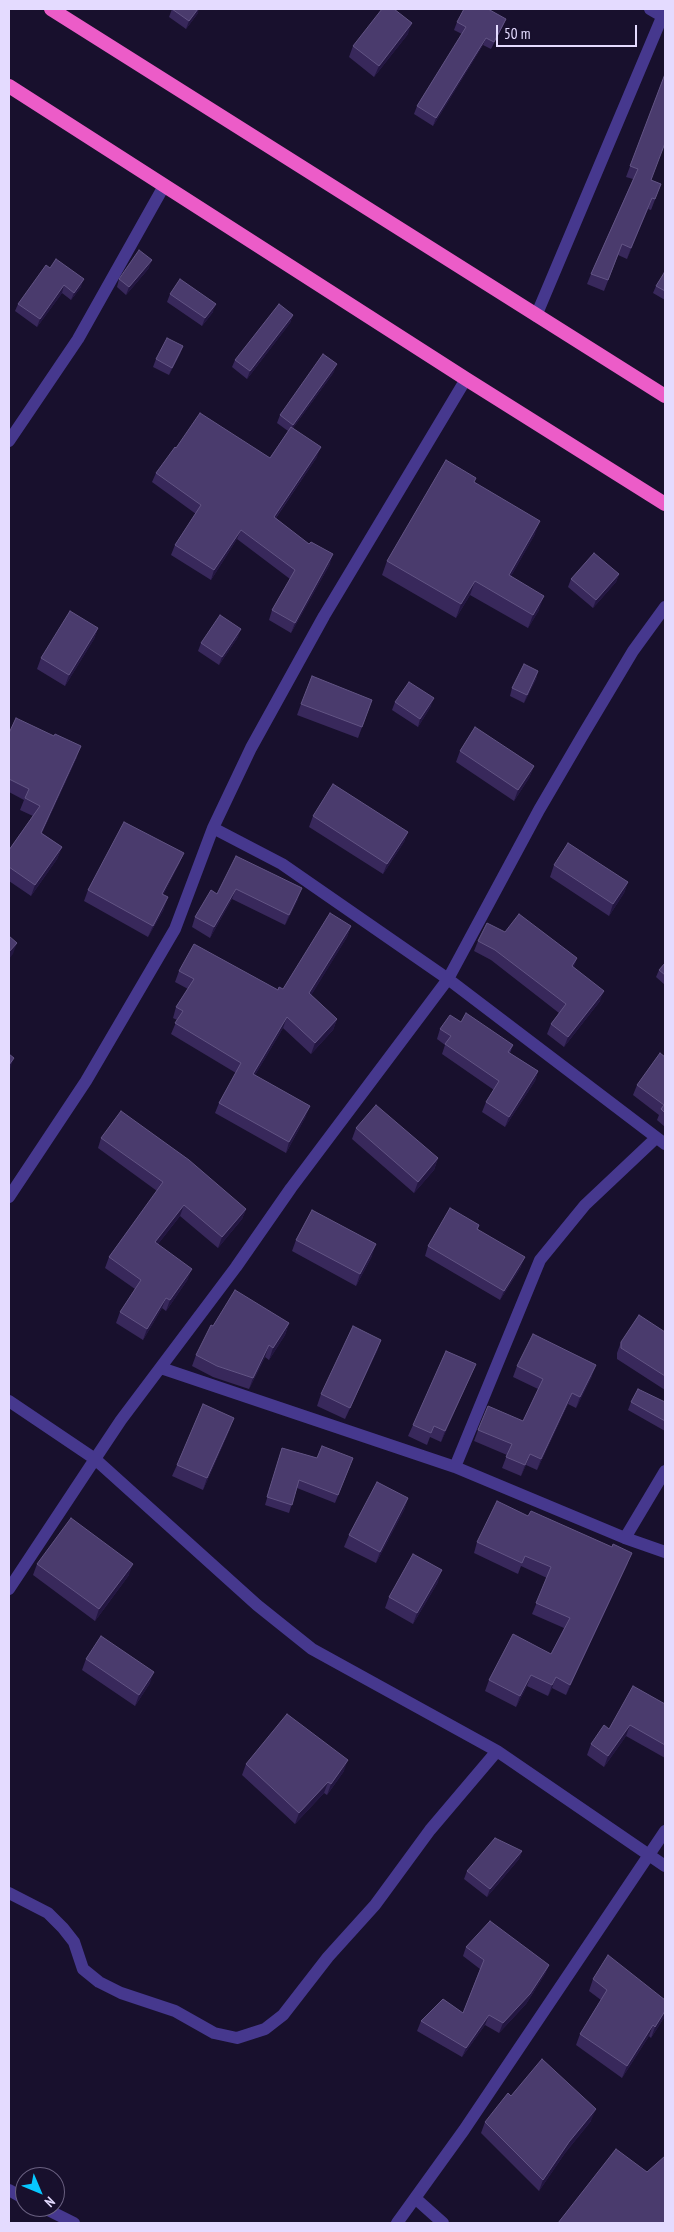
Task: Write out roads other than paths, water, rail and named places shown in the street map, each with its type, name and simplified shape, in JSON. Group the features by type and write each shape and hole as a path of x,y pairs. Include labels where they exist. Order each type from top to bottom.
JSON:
{"highway":[{"path":"51,9 665,396"},
{"path":"9,86 466,379 665,504"}],"street":[{"path":"536,316 664,13 650,9"},
{"path":"9,441 78,339 164,186"},
{"path":"9,1197 86,1081 175,929 213,828 251,748 324,616 466,379"},
{"path":"9,1589 121,1420 236,1267 291,1188 448,979 518,849 584,733 633,651 665,607"},
{"path":"213,828 282,864 448,979 661,1141 584,1205 540,1260 455,1467"},
{"path":"161,1368 455,1467 625,1538 665,1552"},
{"path":"9,1401 95,1459 258,1605 312,1650 496,1751 665,1866"},
{"path":"625,1538 665,1471"},
{"path":"9,1893 48,1913 74,1942 83,1969 99,1982 121,1993 175,2011 214,2033 236,2038 265,2030 283,2015 328,1957 375,1905 430,1830 496,1751"},
{"path":"397,2223 464,2130 665,1831"},
{"path":"415,2198 443,2223"},
{"path":"62,2217 74,2223"}]}
